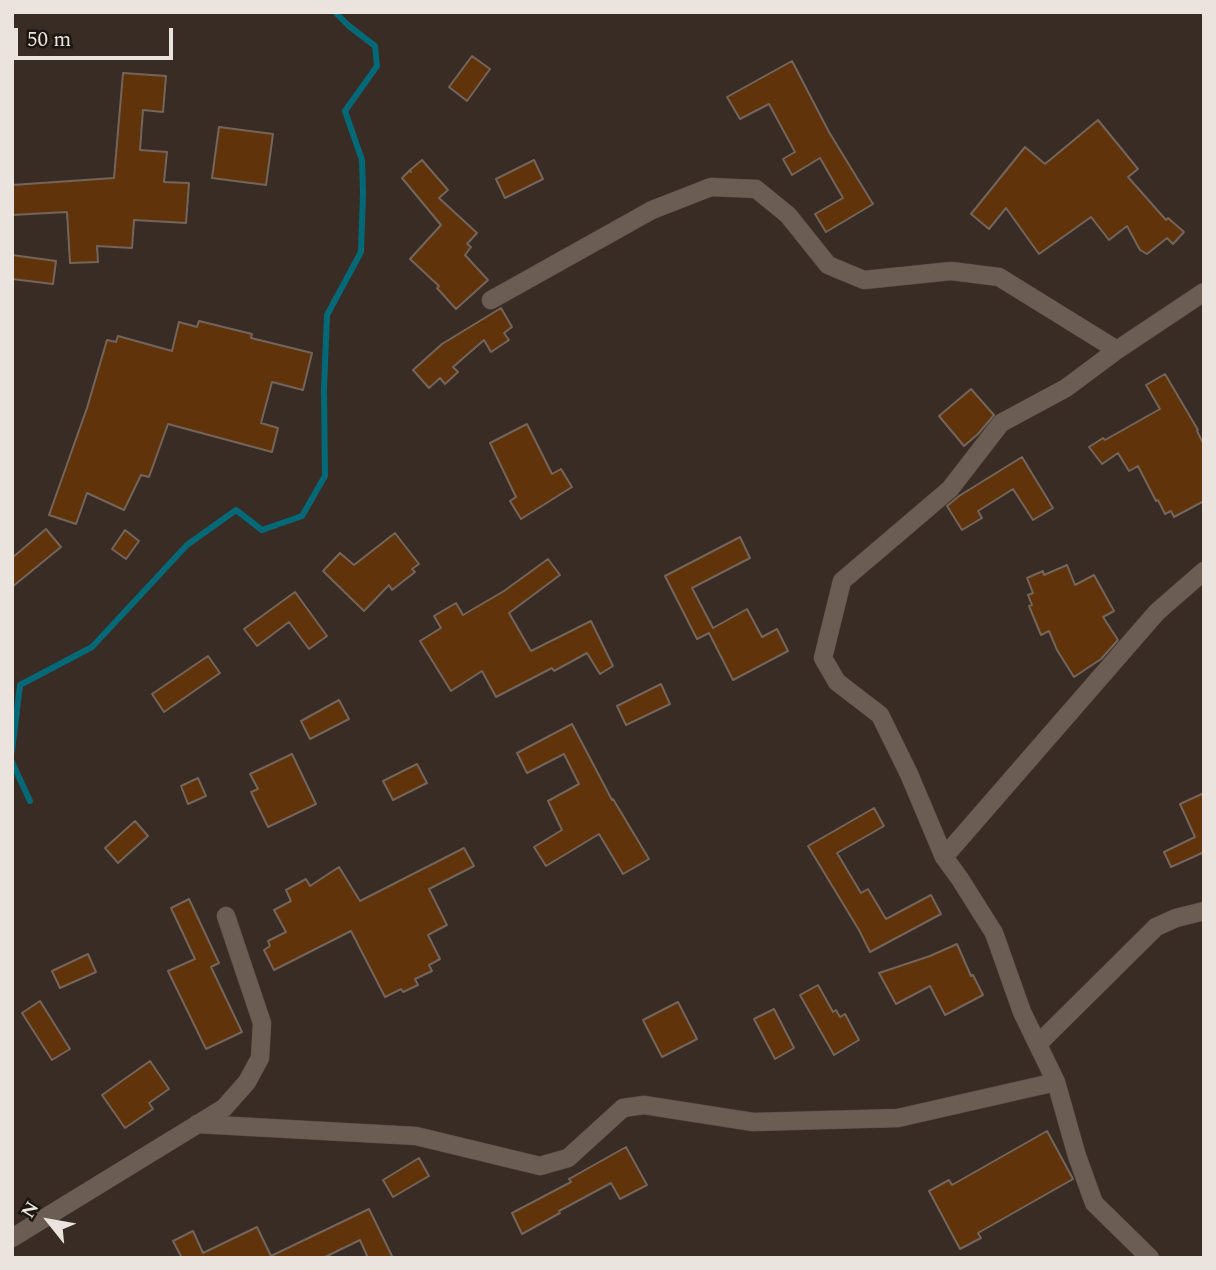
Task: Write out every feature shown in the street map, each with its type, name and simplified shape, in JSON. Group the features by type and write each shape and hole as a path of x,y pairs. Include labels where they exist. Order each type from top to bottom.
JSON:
{"street":[{"path":"491,300 652,211 711,187 756,189 788,215 828,265 864,280 951,271 999,277 1117,350"},
{"path":"1150,1258 1094,1203 1056,1083 1022,1012 994,933 944,857 909,774 880,715 837,682 823,659 842,581 950,489 1001,423 1066,388 1204,292"},
{"path":"944,857 1157,612 1204,571"},
{"path":"1038,1044 1156,927 1204,911"},
{"path":"12,1238 224,1108 247,1082 260,1058 262,1023 226,916"},
{"path":"197,1124 416,1136 540,1166 568,1158 623,1108 643,1105 753,1122 898,1118 1056,1083"}],"building":[{"path":"472,56 490,69 467,101 449,87"},
{"path":"792,61 829,132 873,204 826,232 815,214 843,198 820,158 792,175 783,159 795,152 769,104 740,119 727,97"},
{"path":"123,73 166,76 163,112 143,110 140,150 167,152 164,182 189,183 186,223 134,220 132,248 97,246 98,262 70,263 67,212 12,215 12,185 114,178"},
{"path":"1098,120 1138,169 1128,177 1166,220 1168,218 1184,232 1173,244 1167,238 1147,254 1140,250 1127,226 1109,240 1091,217 1039,254 1006,208 989,229 971,214 1025,147 1045,164"},
{"path":"219,127 273,134 266,185 212,178"},
{"path":"422,160 448,190 439,198 477,233 467,244 471,247 465,255 488,280 456,309 437,288 439,286 410,259 441,225 402,178"},
{"path":"534,160 543,179 505,198 496,179"},
{"path":"12,255 56,261 53,284 12,279"},
{"path":"501,308 512,327 504,333 509,340 491,352 484,340 453,367 458,372 445,384 440,378 429,388 413,370 442,344"},
{"path":"199,321 252,334 251,338 312,353 303,390 272,382 261,423 278,428 272,452 168,424 149,477 141,475 124,510 87,493 76,524 49,515 87,408 107,340 116,342 118,336 172,351 179,322 197,327"},
{"path":"1165,374 1204,445 1204,501 1174,517 1171,511 1165,514 1138,466 1129,471 1118,453 1102,464 1089,447 1160,409 1146,385"},
{"path":"971,389 994,415 964,446 939,416"},
{"path":"527,424 552,474 561,469 572,487 521,519 510,501 516,497 490,443"},
{"path":"1022,457 1053,508 1033,520 1013,489 978,511 982,518 962,530 947,506"},
{"path":"46,529 61,547 12,587 12,558"},
{"path":"125,530 139,541 126,559 112,549"},
{"path":"395,533 419,564 412,569 415,572 392,590 389,585 364,611 323,571 340,553 354,565"},
{"path":"740,537 750,558 692,588 713,628 747,609 762,637 777,629 788,651 733,680 709,633 697,639 665,576"},
{"path":"548,559 560,575 509,613 531,651 591,621 613,666 600,674 587,653 496,697 482,671 451,691 420,641 441,628 434,616 456,603 463,615 504,591"},
{"path":"1067,565 1075,585 1094,575 1114,611 1103,617 1118,640 1101,659 1074,677 1049,631 1041,635 1029,606 1032,605 1028,595 1033,593 1027,578 1043,571 1044,575"},
{"path":"295,592 327,636 309,649 289,622 257,646 244,629"},
{"path":"208,656 220,673 164,712 152,694"},
{"path":"661,684 670,704 626,725 617,706"},
{"path":"339,700 349,719 310,739 301,721"},
{"path":"572,724 612,800 649,859 623,874 599,834 546,866 534,847 562,830 548,801 579,784 564,754 527,773 517,753"},
{"path":"292,754 316,804 268,827 251,792 258,789 250,774"},
{"path":"417,764 427,783 393,800 383,781"},
{"path":"198,778 206,796 188,804 181,786"},
{"path":"1204,793 1204,856 1202,853 1171,867 1164,852 1195,837 1180,804"},
{"path":"874,808 884,826 837,853 861,893 868,889 886,919 931,895 941,914 870,952 808,846"},
{"path":"135,821 148,836 118,863 105,848"},
{"path":"464,848 474,866 429,889 447,925 428,935 440,959 429,965 432,971 415,979 418,985 385,997 351,931 274,970 264,950 270,946 268,941 286,932 274,910 291,901 286,890 306,879 310,886 339,867 360,901"},
{"path":"189,899 219,963 211,967 242,1032 206,1049 168,971 195,959 171,908"},
{"path":"957,944 983,995 945,1015 930,986 896,1004 879,973"},
{"path":"88,954 96,972 60,988 52,971"},
{"path":"818,985 833,1012 836,1010 840,1017 845,1014 859,1040 834,1055 800,995"},
{"path":"40,1001 70,1049 52,1060 22,1013"},
{"path":"678,1002 697,1039 662,1057 643,1020"},
{"path":"774,1009 794,1048 775,1059 754,1019"},
{"path":"150,1061 169,1089 149,1103 153,1109 125,1128 102,1095"},
{"path":"1047,1131 1073,1179 978,1233 981,1238 960,1249 929,1191 949,1180 952,1185"},
{"path":"626,1147 647,1185 620,1199 611,1183 522,1234 512,1213 571,1182 569,1179"},
{"path":"419,1158 429,1176 393,1197 383,1180"},
{"path":"369,1209 393,1258 368,1258 360,1240 323,1258 182,1258 173,1241 193,1231 203,1253 257,1227 271,1256"}],"waterway":[{"path":"12,751 20,685 92,647 187,545 236,510 262,530 302,516 325,476 327,315 361,252 362,160 345,111 377,66 375,46 335,12"},
{"path":"12,762 30,801"}]}
